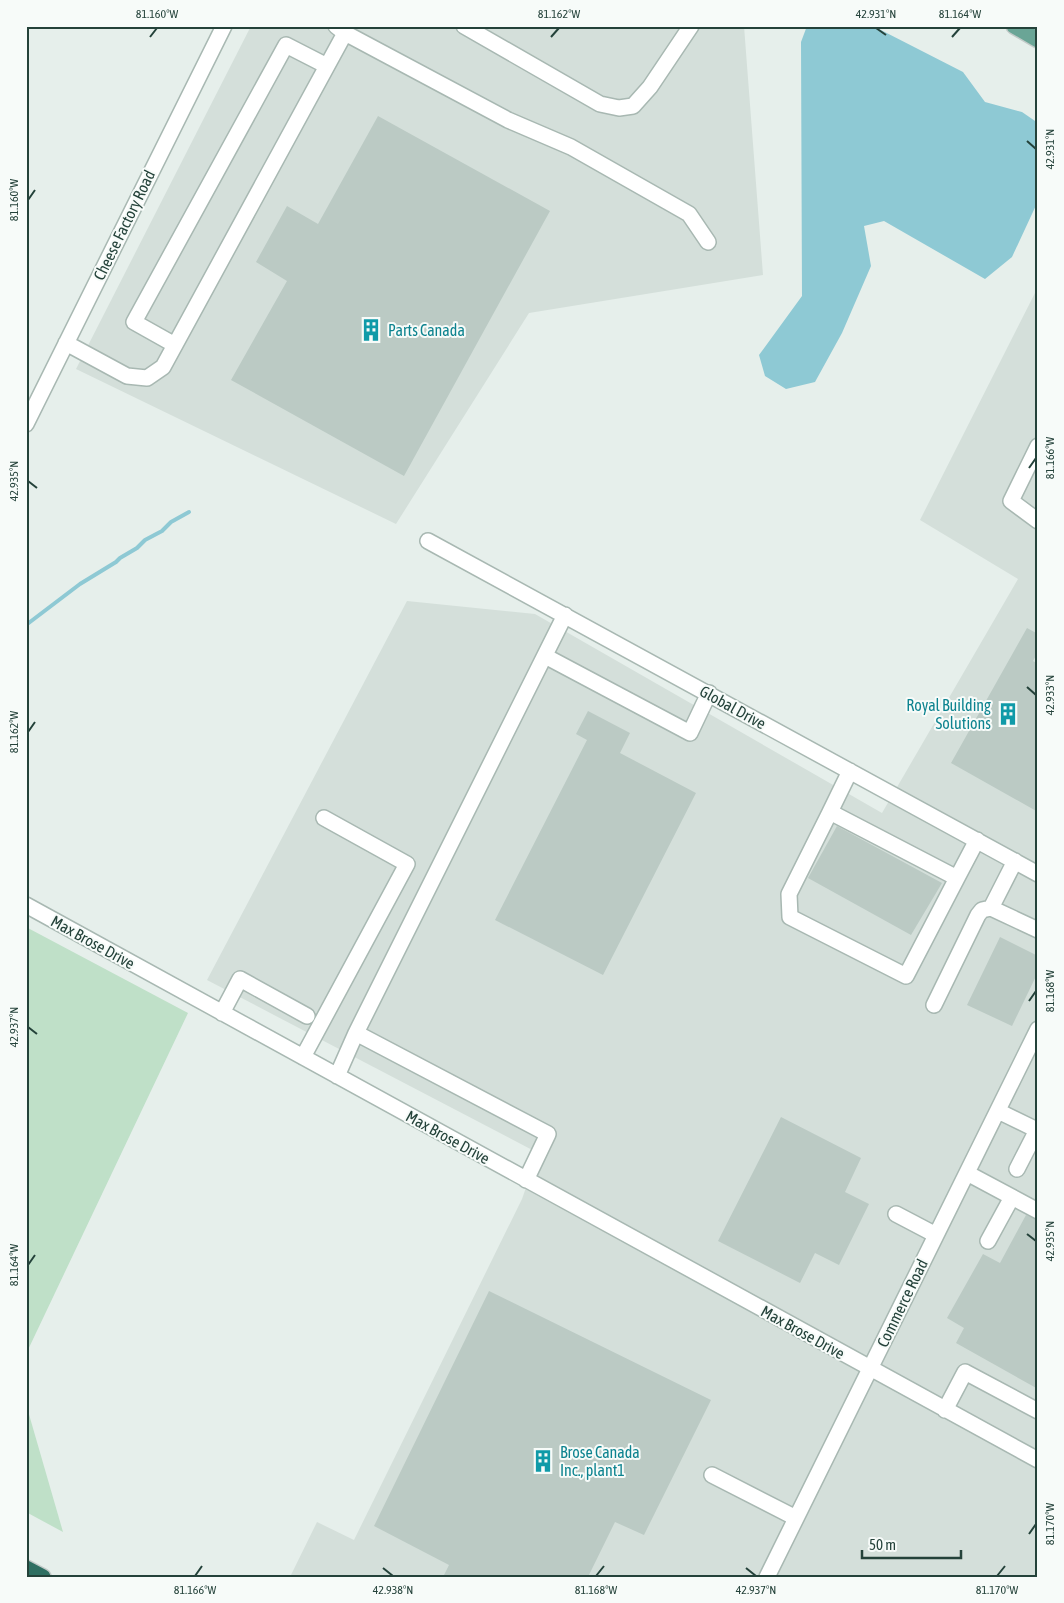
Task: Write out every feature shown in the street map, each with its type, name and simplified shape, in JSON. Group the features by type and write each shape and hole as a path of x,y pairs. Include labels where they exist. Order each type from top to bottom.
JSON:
{"highway":[{"path":"26,1568 43,1577"}],"main road":[{"path":"1014,26 1038,40"}],"street":[{"name":"Cheese Factory Road","path":"26,424 224,26"},
{"path":"464,26 600,104 619,108 633,106 650,87 691,26"},
{"path":"66,343 127,376 147,378 163,367 327,66 340,30 508,120 571,147 689,214 708,242"},
{"path":"175,345 134,322 286,45 327,66"},
{"path":"1038,446 1011,501 1038,522"},
{"name":"Global Drive","path":"428,541 1038,874"},
{"path":"337,1076 356,1033 565,615"},
{"path":"545,656 690,733 708,694"},
{"path":"850,771 789,894 790,917 906,976 977,840"},
{"path":"830,812 957,878"},
{"path":"304,1057 407,864 324,818"},
{"path":"992,908 1015,861"},
{"name":"Max Brose Drive","path":"26,905 1038,1460"},
{"path":"934,1005 982,910 992,908 1038,930"},
{"path":"222,1013 240,980 307,1016"},
{"name":"Commerce Road","path":"767,1577 1038,1029"},
{"path":"356,1033 548,1134 526,1180"},
{"path":"998,1111 1038,1130 1017,1169"},
{"path":"967,1173 1038,1211"},
{"path":"988,1241 1012,1197"},
{"path":"896,1214 936,1235"},
{"path":"945,1410 965,1372 1038,1411"},
{"path":"712,1475 796,1518"}],"shaded area":[{"path":"251,26 744,26 763,275 529,313 396,524 76,369"},
{"path":"1038,287 1038,1577 290,1577 317,1522 354,1540 522,1199 538,1153 207,980 407,601 535,614 882,813 1018,579 920,520"}],"green space":[{"path":"26,927 188,1013 26,1354"},
{"path":"26,1404 63,1532 26,1512"}],"water":[{"path":"807,26 873,26 963,72 985,102 1022,112 1038,123 1038,201 1012,257 985,279 884,221 864,226 871,266 842,333 815,382 786,389 765,376 759,355 802,296 801,42"}],"building":[{"name":"Parts Canada","path":"378,116 550,211 404,476 231,380 287,281 256,262 287,206 318,224"},
{"name":"Royal Building Solutions","path":"1027,628 1038,634 1038,652 1033,661 1038,664 1038,812 951,763"},
{"path":"588,711 630,733 620,753 696,793 603,975 495,920 587,740 576,734"},
{"path":"837,826 942,883 911,935 808,878"},
{"path":"1000,937 1038,956 1038,972 1012,1026 967,1005"},
{"path":"781,1117 861,1158 845,1192 869,1204 839,1265 815,1253 800,1283 718,1241"},
{"path":"1026,1215 1038,1220 1038,1389 956,1343 964,1328 947,1318 983,1254 1000,1263"},
{"name":"Brose Canada Inc., plant1","path":"489,1291 711,1400 644,1535 615,1522 588,1577 443,1577 449,1565 374,1526"}],"waterway":[{"path":"26,625 80,584 137,548 145,540 162,531 171,522 189,512"}],"place":[{"name":"Parts Canada","path":"371,330"},
{"name":"Royal Building Solutions","path":"1008,714"},
{"name":"Brose Canada Inc., plant1","path":"543,1461"}]}
